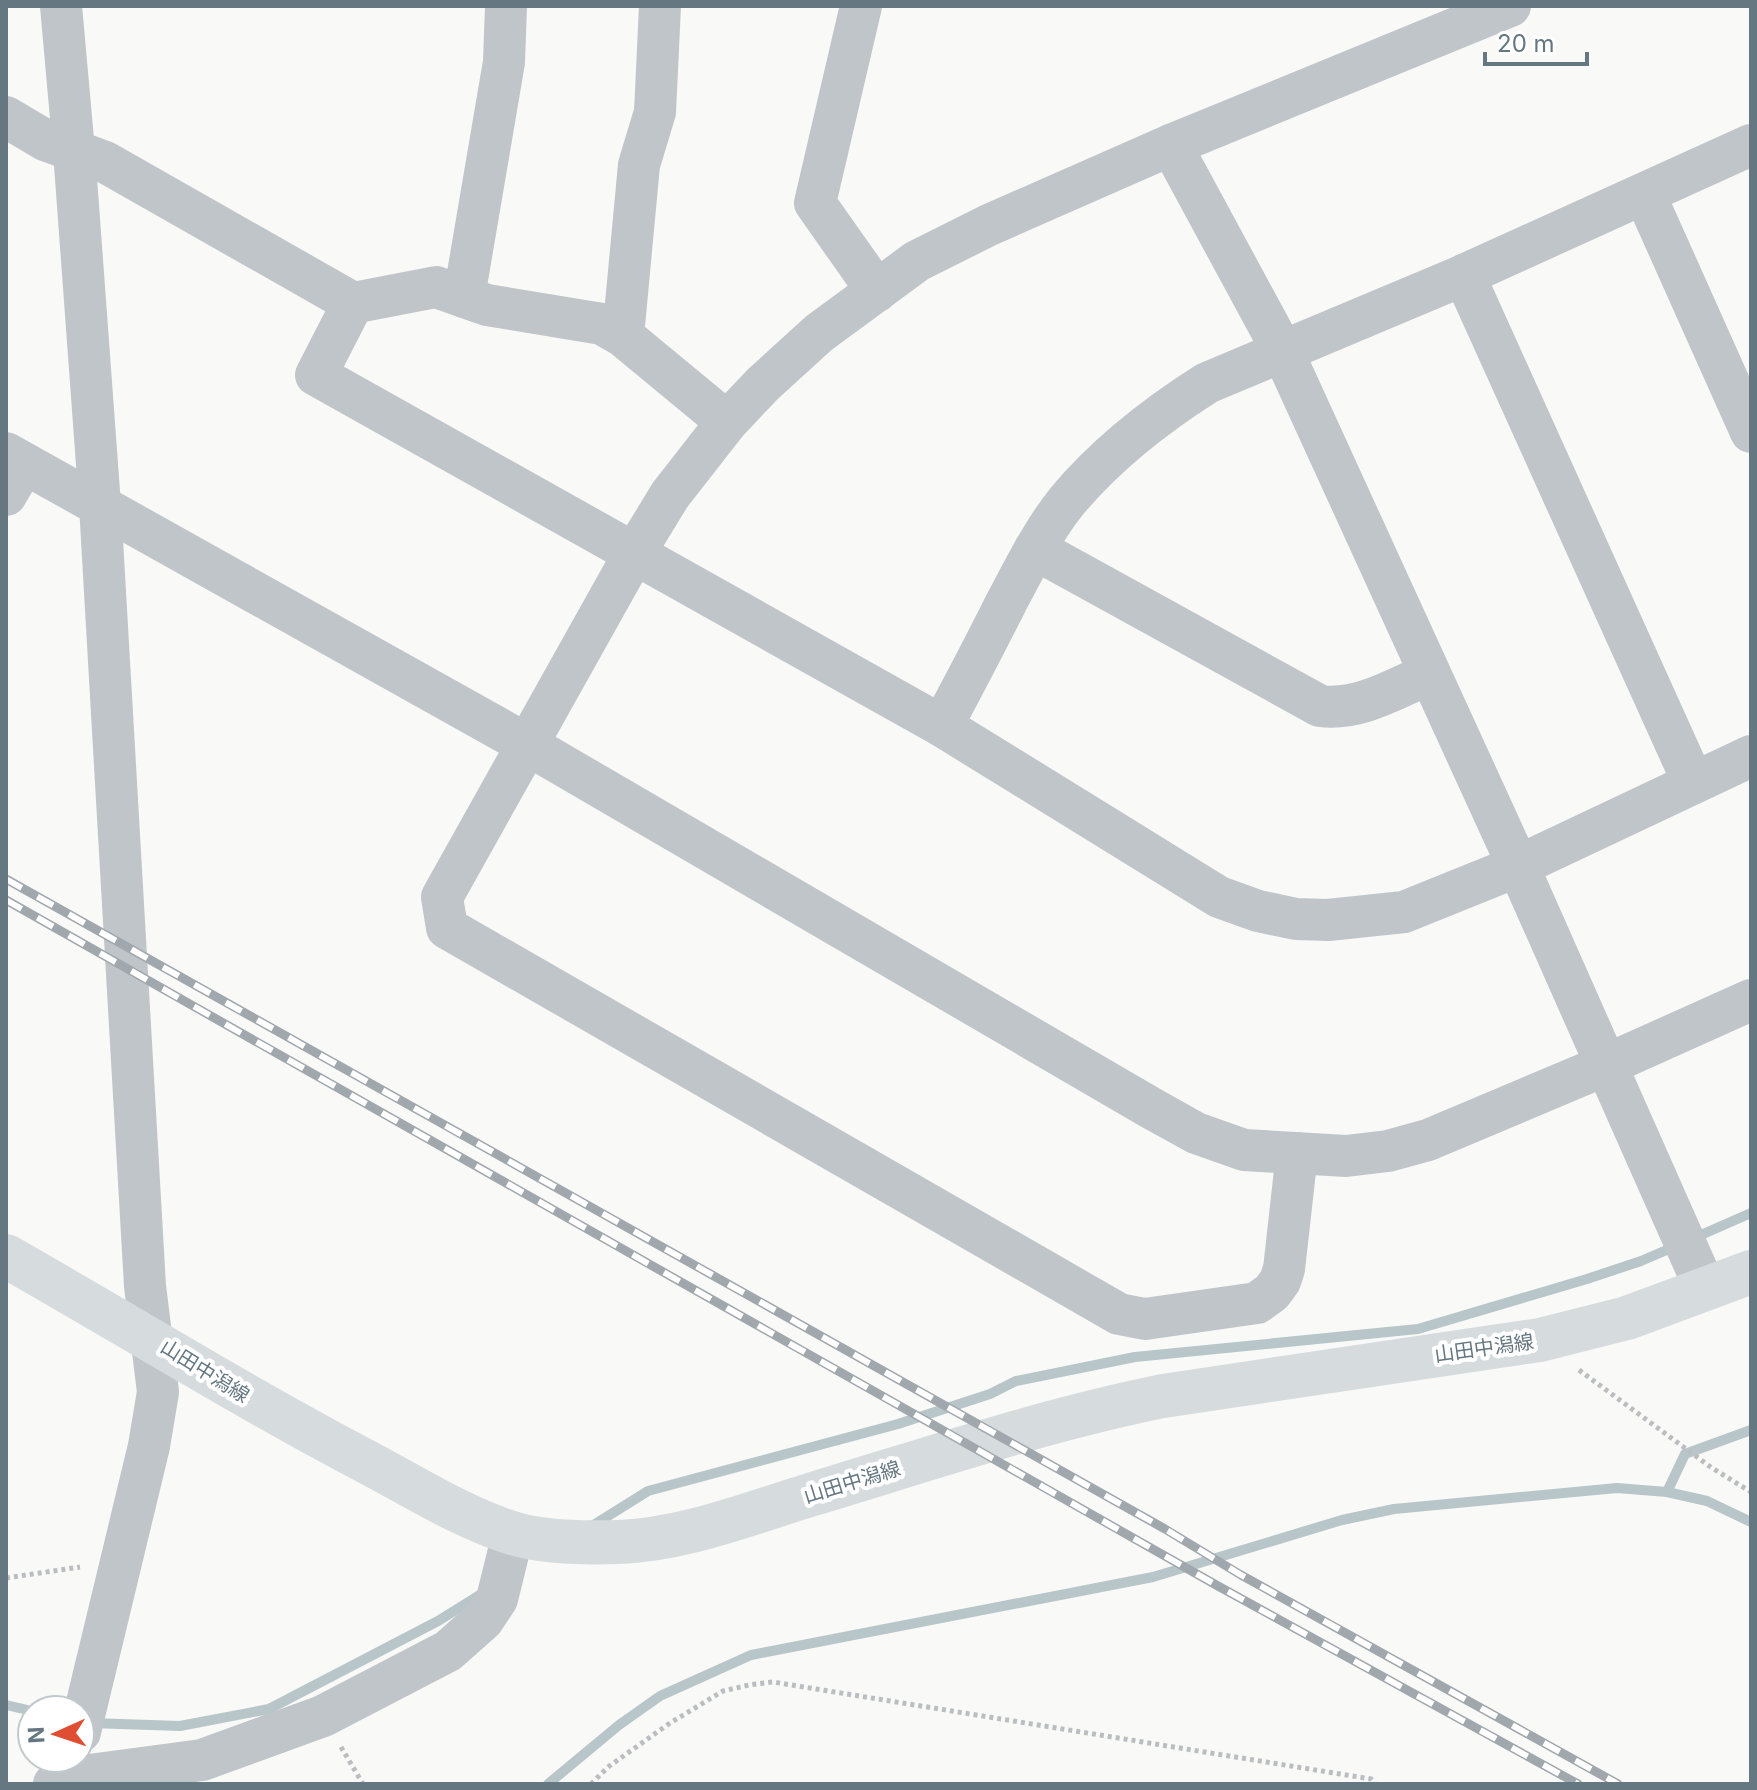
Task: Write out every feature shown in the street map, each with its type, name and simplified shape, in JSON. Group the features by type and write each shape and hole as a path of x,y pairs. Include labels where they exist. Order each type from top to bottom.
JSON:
{"main road":[{"name":"山田中潟線","path":"6,1256 153,1339 239,1393 464,1513 513,1534 620,1542 665,1536 724,1521 1107,1407 1178,1393 1540,1340 1627,1318 1751,1272"}],"street":[{"path":"61,6 100,505 145,1286 158,1392 149,1446 89,1694"},
{"path":"464,297 504,62 506,6"},
{"path":"623,336 639,165 655,112 660,6"},
{"path":"861,6 815,203 877,291"},
{"path":"1297,1153 1284,1269 1272,1292 1257,1303 1145,1319 1119,1314 447,928 442,897 670,495 727,422 819,333 917,261 989,225 1171,145 1510,6"},
{"path":"6,117 45,140 105,162 353,303 436,287 487,305 602,324 623,336 727,422"},
{"path":"1171,145 1282,350 1518,866 1705,1288"},
{"path":"942,726 1035,549 1066,503 1098,466 1136,432 1207,383 1464,275 1751,145"},
{"path":"1645,195 1751,432"},
{"path":"1464,275 1693,782"},
{"path":"353,303 316,375 942,726 1219,897 1258,911 1296,919 1328,920 1404,912 1518,866 1751,756"},
{"path":"12,471 100,505 528,745 1196,1133 1244,1150 1346,1156 1388,1151 1428,1140 1751,1000"},
{"path":"1035,549 1320,706 1353,706 1429,674"},
{"path":"96,1770 202,1760 323,1716 448,1651 483,1620 497,1599 513,1534"}],"path":[{"path":"1540,1340 1712,1468 1751,1492"},
{"path":"6,1578 121,1560"},
{"path":"591,1784 608,1767 670,1723 723,1691 773,1682 1371,1779 1375,1784"}],"waterway":[{"path":"1694,1238 1751,1213"},
{"path":"592,1526 648,1491 898,1424 990,1394 1016,1381 1135,1357 1418,1329 1587,1279 1676,1246"},
{"path":"1667,1492 1685,1454 1751,1430"},
{"path":"548,1784 619,1725 660,1696 751,1655 1153,1577 1342,1520 1394,1509 1617,1488 1667,1492 1707,1501 1751,1522"},
{"path":"96,1723 180,1726 269,1709 438,1621 483,1593"},
{"path":"6,1705 16,1707"}],"railway":[{"path":"6,879 1618,1784"},
{"path":"6,900 1218,1586 1578,1784"}]}
